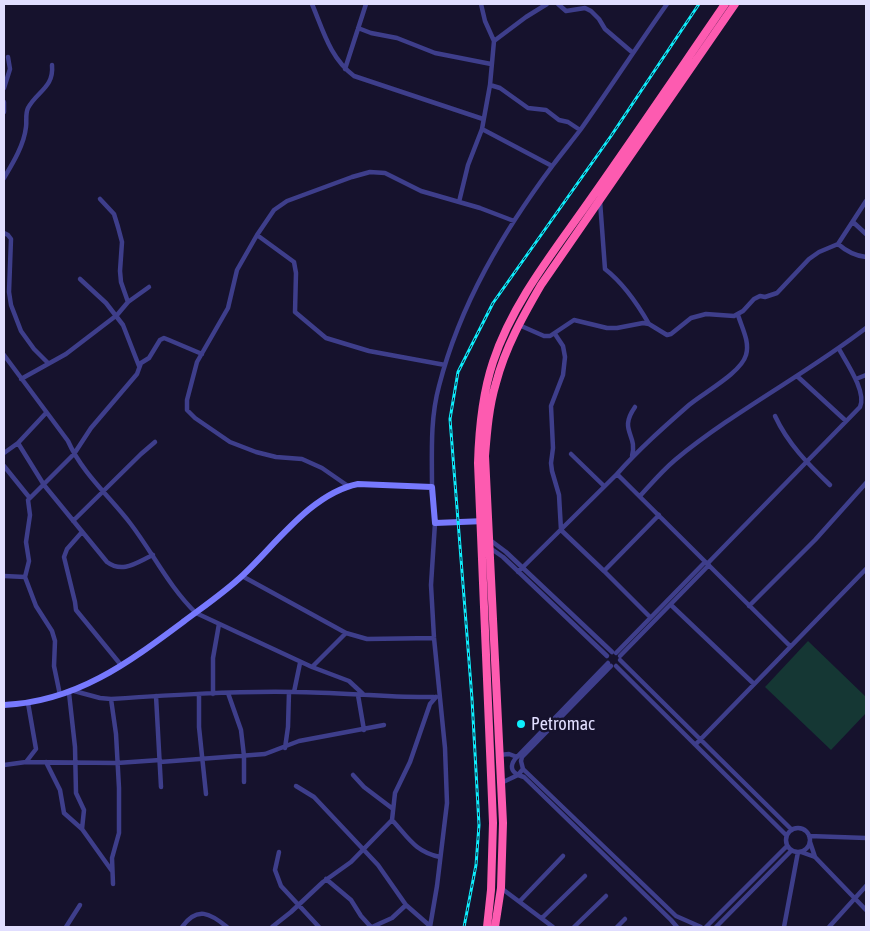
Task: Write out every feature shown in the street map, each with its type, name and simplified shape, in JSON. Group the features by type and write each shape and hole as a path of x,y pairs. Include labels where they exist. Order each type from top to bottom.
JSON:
{"highway":[{"path":"495,927 501,888 503,823 490,544 484,522 478,463 479,428 486,387 493,362 508,327 536,278 725,4"},
{"path":"487,927 492,880 493,823 484,522 485,456 491,406 496,383 506,352 518,325 541,285 735,4"}],"street":[{"path":"312,4 333,54 345,69 354,76 483,119"},
{"path":"345,69 366,4"},
{"path":"459,202 468,165 482,129 490,85 494,41 485,21 481,4"},
{"path":"494,41 547,4"},
{"path":"558,4 566,11 585,8 591,11 605,29 633,53"},
{"path":"430,927 447,802 445,748 437,696 431,585 435,523 432,487 432,429 438,387 470,298 514,221 552,166 580,130 667,4"},
{"path":"358,28 371,33 397,38 435,53 491,64"},
{"path":"4,88 10,70 8,57"},
{"path":"4,178 14,160 26,128 27,111 31,103 52,79 52,65"},
{"path":"490,85 500,88 528,108 546,110 558,120 568,122 580,130"},
{"path":"4,102 4,112"},
{"path":"482,129 552,166"},
{"path":"348,486 322,468 302,459 276,457 237,446 195,418 187,410 187,400 197,362 228,308 237,270 257,235 274,210 287,202 370,172 385,173 421,192 459,202 514,221"},
{"path":"100,199 114,214 118,227 122,242 121,276 128,302"},
{"path":"518,325 544,336 550,336 574,320 607,328 643,323 667,335 691,318 706,314 738,315 754,299 760,296 765,297 777,294 809,259 819,252 838,244 866,201"},
{"path":"600,202 605,269 614,276 630,295 648,324"},
{"path":"853,222 866,234"},
{"path":"4,233 11,239 9,292 11,305 21,331 34,349 48,363"},
{"path":"257,235 294,262 296,273 295,312 326,338 369,350 445,365"},
{"path":"838,244 848,251 866,257"},
{"path":"80,279 116,315 123,325 139,366"},
{"path":"21,380 66,354 148,287"},
{"path":"518,572 632,457 689,405 720,383 744,360 748,341 738,315"},
{"path":"640,496 674,461 780,386 839,349 866,328"},
{"path":"555,334 566,357 551,406 553,448 551,463 559,495 561,530 650,617"},
{"path":"60,695 54,666 55,641 52,631 34,601 25,577 29,561 26,542 30,515 29,497 44,485 74,454 91,428 137,374 141,363 149,358 160,340 164,338 177,342 202,354"},
{"path":"521,762 522,757 612,665 617,655 650,617 707,563 862,403 856,379 839,349"},
{"path":"4,355 68,441 74,454 130,523 185,602 196,613 300,663 349,681 360,694 364,730"},
{"path":"856,379 866,375"},
{"path":"796,376 846,421"},
{"path":"632,457 634,447 627,427 627,420 635,407"},
{"path":"4,453 18,443 46,413"},
{"path":"775,416 786,437 806,462 830,485"},
{"path":"73,521 155,442"},
{"path":"18,443 44,485 107,562 115,568 122,568 153,555"},
{"path":"571,454 604,486"},
{"path":"4,466 29,497"},
{"path":"617,474 790,646"},
{"path":"749,606 815,540 866,483"},
{"path":"4,705 28,703 72,692 142,653 242,576 302,515 323,498 348,486 358,484 432,487"},
{"path":"604,571 659,515"},
{"path":"435,523 484,522"},
{"path":"82,532 67,549 64,557 75,602 74,605 76,610 121,665"},
{"path":"490,544 506,552 617,655 792,830"},
{"path":"490,544 607,656 612,665 696,744 786,835 787,846 791,851 815,857"},
{"path":"607,656 617,655 671,605 707,563"},
{"path":"696,744 866,570"},
{"path":"4,576 25,577"},
{"path":"242,576 346,633 367,639 434,638"},
{"path":"671,605 754,684"},
{"path":"214,694 213,658 219,624"},
{"path":"312,667 346,633"},
{"path":"285,748 291,692 300,663"},
{"path":"612,665 517,757 512,764 512,769 647,893 676,916 701,927"},
{"path":"72,692 110,699 199,694 291,692 360,694 402,698 437,696"},
{"path":"72,692 76,793 84,810 82,830"},
{"path":"228,693 241,730 244,782"},
{"path":"199,694 201,759 206,794"},
{"path":"156,696 161,787"},
{"path":"272,927 298,906 326,879 351,862 392,820 397,789 410,762 430,704 437,696"},
{"path":"110,699 116,734 119,833 112,858 114,884"},
{"path":"26,762 36,749 28,703"},
{"path":"4,765 26,762 117,763 265,754 308,739 384,725"},
{"path":"499,755 509,754 517,757 523,768 647,893 676,927"},
{"path":"46,762 60,790 64,813 82,830 103,862 112,872"},
{"path":"501,783 518,775 523,768"},
{"path":"353,775 364,787 393,809"},
{"path":"296,786 314,798 378,865 406,904 430,927"},
{"path":"392,820 417,848 424,853 440,857"},
{"path":"786,835 796,828 804,830 815,857 866,910"},
{"path":"809,839 866,838"},
{"path":"784,927 800,852 808,846 809,839"},
{"path":"706,927 787,846"},
{"path":"716,927 791,851"},
{"path":"279,852 275,870 281,886 319,927"},
{"path":"520,901 564,856"},
{"path":"542,918 585,876"},
{"path":"326,879 351,900 371,927 392,918 406,904"},
{"path":"829,927 866,886"},
{"path":"501,888 553,927"},
{"path":"574,927 606,896"},
{"path":"66,927 80,905"},
{"path":"182,927 191,917 205,914 212,915 227,927"},
{"path":"617,927 625,919"}],"green space":[{"path":"808,641 866,697 866,713 831,750 765,687"}],"railway":[{"path":"464,927 476,865 479,825 472,699 450,419 458,372 493,303 611,136 699,4"}],"place":[{"name":"Petromac","path":"521,724"}]}
